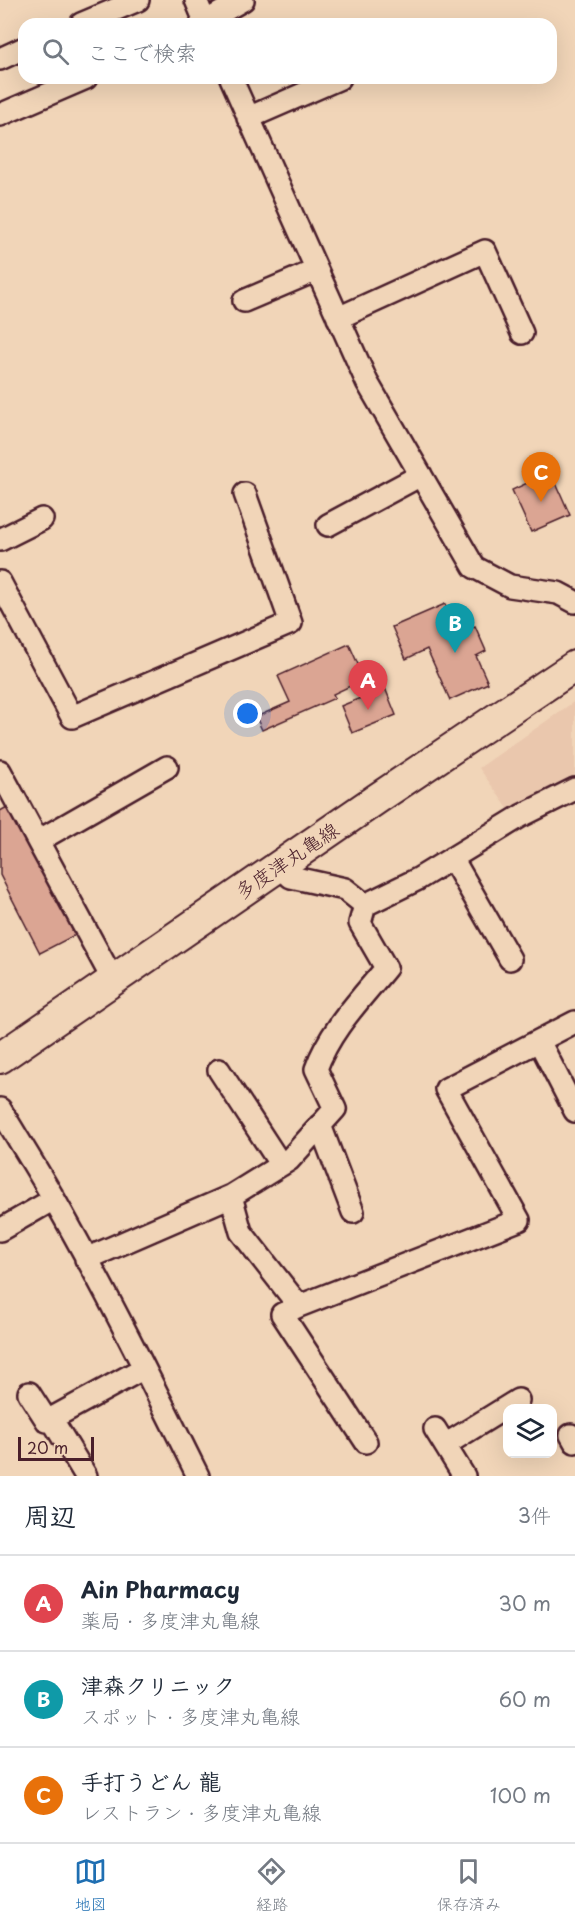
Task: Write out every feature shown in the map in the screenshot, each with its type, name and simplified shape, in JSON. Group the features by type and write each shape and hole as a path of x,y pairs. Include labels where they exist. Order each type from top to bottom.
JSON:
{"main road":[{"name":"多度津丸亀線","path":"0,1058 575,666"}],"street":[{"path":"95,18 138,0"},
{"path":"196,0 202,18"},
{"path":"212,18 243,0"},
{"path":"0,59 18,51"},
{"path":"0,115 72,84"},
{"path":"234,84 367,382 474,567 510,586 558,593 575,602"},
{"path":"248,118 326,84"},
{"path":"338,318 485,251 522,333"},
{"path":"244,301 317,270"},
{"path":"328,525 421,475"},
{"path":"0,582 72,717 291,623 245,494"},
{"path":"0,540 42,519"},
{"path":"38,841 167,767"},
{"path":"0,771 113,980"},
{"path":"86,1259 231,1196 289,1160 335,1109 316,1069 321,1054 332,1035 386,968 360,923 365,905 418,879 521,816 575,789"},
{"path":"452,858 510,959"},
{"path":"280,866 291,877 345,889 365,905"},
{"path":"366,1442 282,1314 519,1220 446,1089 575,1022"},
{"path":"539,1041 575,1111"},
{"path":"219,1070 281,1165"},
{"path":"0,1109 54,1199 144,1368 198,1476"},
{"path":"320,1125 353,1212"},
{"path":"231,1196 242,1232 299,1306"},
{"path":"0,1230 54,1199"},
{"path":"29,1393 47,1421 144,1368"},
{"path":"464,1476 440,1437 518,1400"},
{"path":"51,1418 86,1476"}],"shaded area":[{"path":"575,701 575,784 514,817 479,768"}],"building":[{"path":"551,472 570,515 531,532 512,490"},
{"path":"445,604 458,633 475,626 486,651 476,656 488,683 450,700 427,649 406,659 392,627"},
{"path":"349,644 361,671 357,673 361,681 333,694 335,698 262,730 256,717 290,702 278,676"},
{"path":"385,688 396,715 352,733 341,706"},
{"path":"9,806 75,935 40,953 0,875 0,811"}],"place":[{"name":"手打うどん 龍","path":"541,502"},
{"name":"津森クリニック","path":"455,653"},
{"name":"Ain Pharmacy","path":"368,710"}]}
